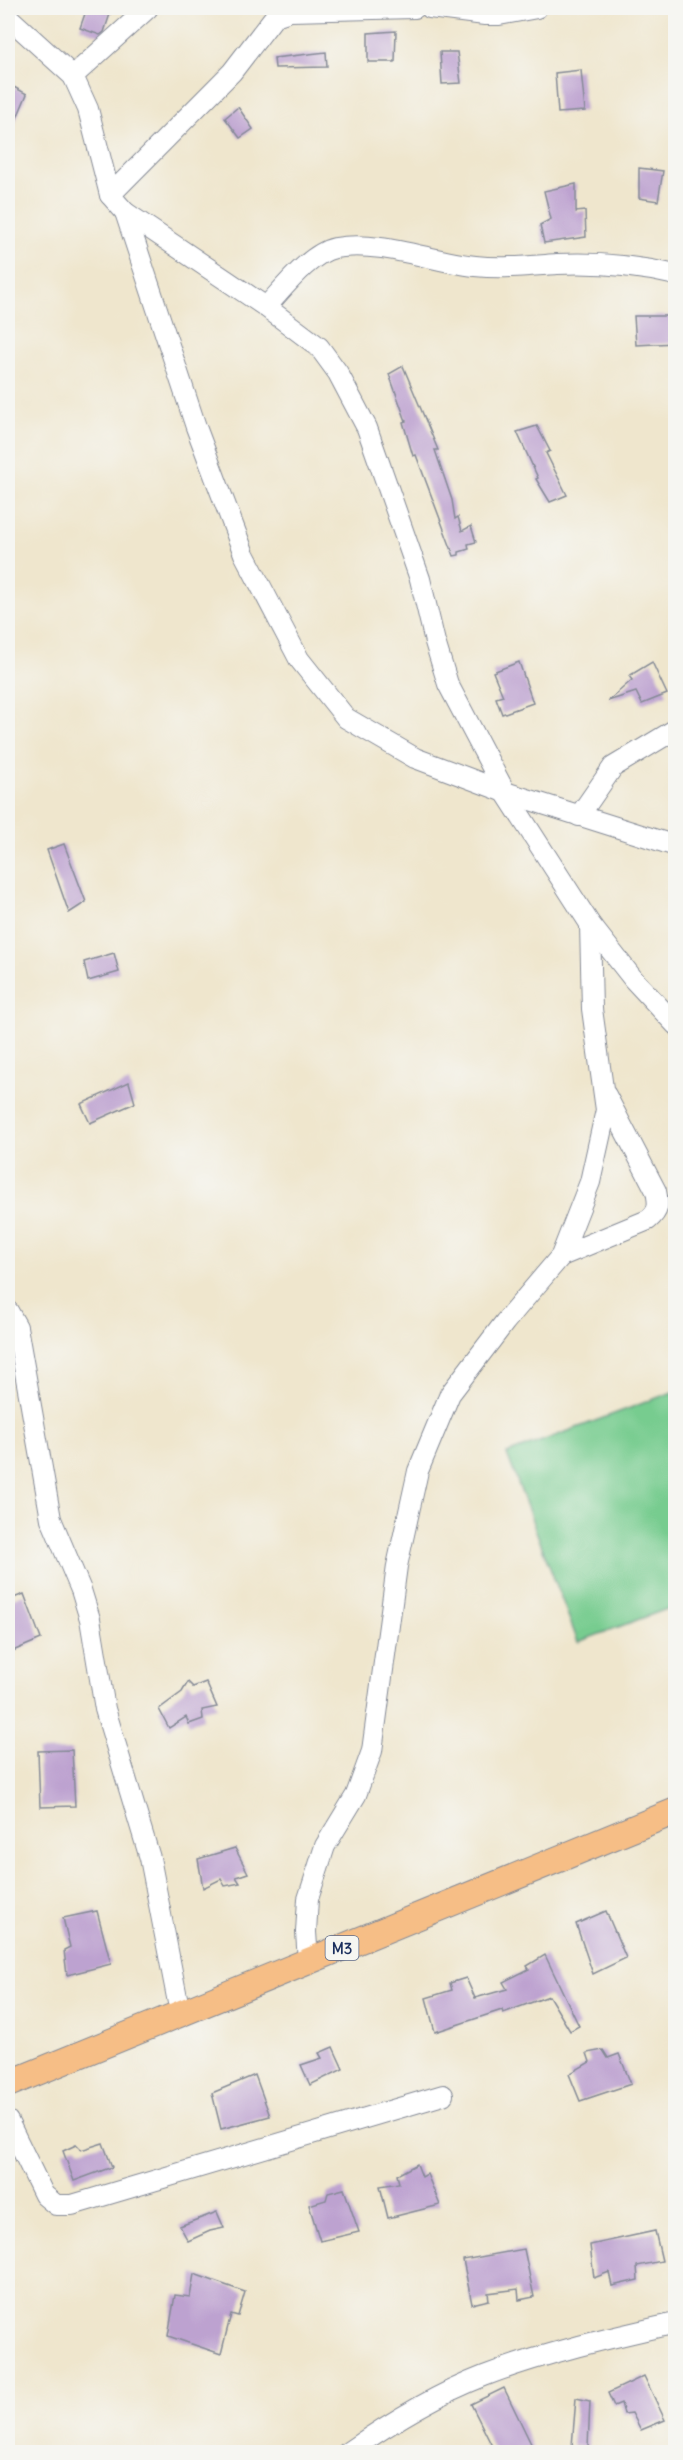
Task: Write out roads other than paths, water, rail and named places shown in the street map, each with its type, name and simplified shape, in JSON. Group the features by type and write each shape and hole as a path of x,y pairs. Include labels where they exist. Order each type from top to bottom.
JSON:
{"main road":[{"name":"M3","path":"8,2084 675,1811"}],"street":[{"path":"73,76 148,8"},
{"path":"110,195 232,72 274,16 290,11 415,8"},
{"path":"430,8 499,15 537,8"},
{"path":"8,17 73,76 88,109 110,195 125,212 266,307 319,347 338,373 367,428 420,579 448,684 505,792 590,924 634,980 675,1025"},
{"path":"125,212 196,427 244,554 299,659 346,717 415,758 505,792 675,846"},
{"path":"266,307 318,254 335,248 391,250 475,266 522,268 559,264 591,265 648,269 675,275"},
{"path":"579,816 613,767 675,729"},
{"path":"308,1961 306,1932 308,1899 325,1846 356,1795 372,1751 397,1566 417,1472 450,1394 505,1322 561,1256 590,1182 606,1110 592,1009 590,924"},
{"path":"561,1256 648,1221 656,1214 659,1204 656,1191 604,1092"},
{"path":"8,1311 17,1327 51,1519 81,1590 90,1619 105,1708 150,1858 180,2013"},
{"path":"8,2121 44,2195 56,2205 72,2205 443,2095"},
{"path":"355,2450 395,2419 484,2376 584,2344 675,2323"}]}
